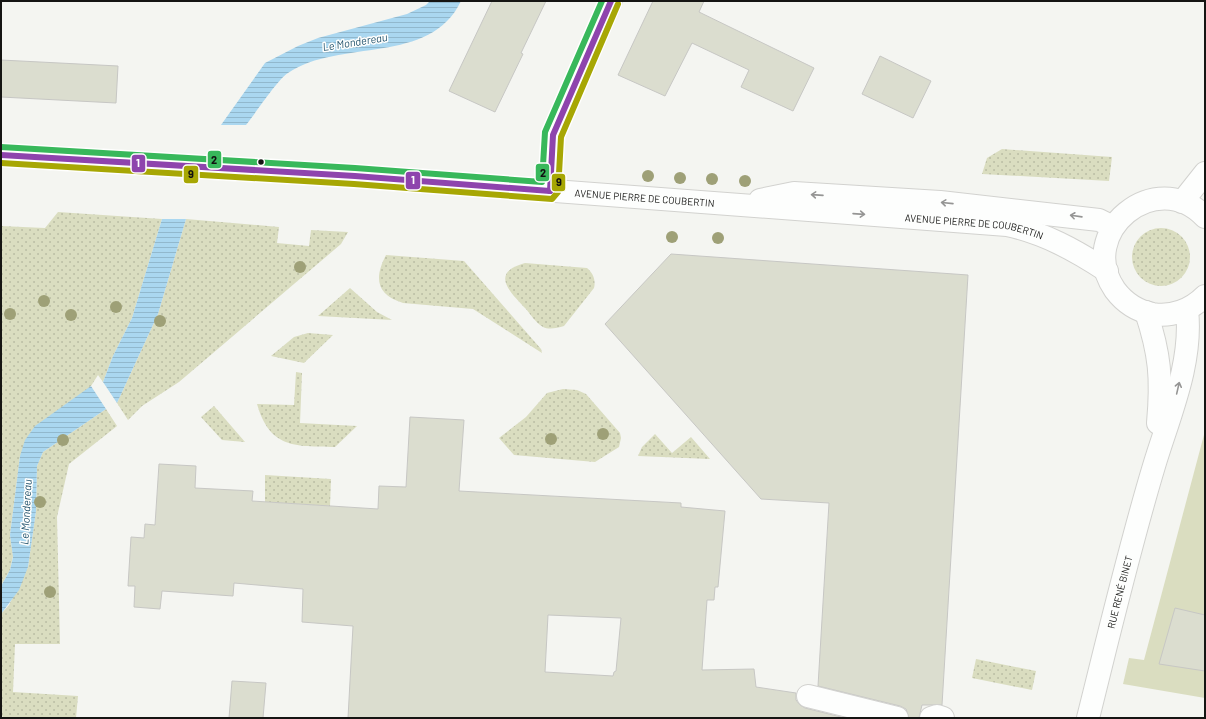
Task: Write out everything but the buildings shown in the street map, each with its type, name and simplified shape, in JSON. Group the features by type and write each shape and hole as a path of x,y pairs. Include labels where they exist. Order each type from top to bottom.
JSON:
{"street":[{"path":"550,191 553,135 611,1"},
{"name":"AVENUE PIERRE DE COUBERTIN","path":"1,155 355,176 1007,226 1027,230 1060,243 1085,256 1106,271"},
{"path":"1182,202 1205,173"},
{"name":"AVENUE PIERRE DE COUBERTIN","path":"737,206 794,193 940,202 1062,215 1099,220 1113,227"},
{"path":"1205,217 1192,207 1182,202 1167,198 1151,199 1136,205 1123,214 1113,227 1107,241 1105,256 1106,271 1112,285 1121,297 1132,306 1146,312 1166,314 1187,310 1205,296"},
{"name":"RUE RENÉ BINET","path":"1088,718 1154,466 1173,407 1185,357 1189,326 1187,310"},
{"name":"RUE RENÉ BINET","path":"1146,312 1158,355 1161,389 1154,466"},
{"path":"808,696 897,718"},
{"path":"931,718 937,716 943,718"}],"green space":[{"path":"1002,149 1112,157 1109,181 982,174 987,158"},
{"path":"58,212 162,219 132,318 113,356 103,382 98,375 91,386 20,456 10,535 13,556 10,570 1,586 1,226 45,228"},
{"path":"186,219 279,227 277,243 309,246 311,230 348,232 341,244 179,382 142,406 128,420 117,403 158,314"},
{"path":"1161,228 1172,230 1185,241 1188,246 1190,257 1188,268 1177,281 1172,284 1161,286 1150,284 1137,273 1134,268 1132,257 1134,246 1145,233 1150,230"},
{"path":"386,255 464,261 541,349 542,353 473,309 403,303 394,300 387,295 380,285 380,271"},
{"path":"525,263 587,268 591,272 595,282 594,288 564,326 550,329 543,327 509,290 505,277 514,267"},
{"path":"350,288 377,312 392,320 318,316"},
{"path":"308,333 333,335 304,363 271,356 294,337"},
{"path":"296,372 302,373 300,423 357,426 335,447 296,445 286,442 269,430 262,419 257,404 294,405"},
{"path":"563,389 577,390 586,394 620,433 621,438 619,447 595,462 514,455 499,438 526,417 547,393"},
{"path":"214,406 245,442 222,440 201,417"},
{"path":"106,409 117,426 69,464 57,517 60,644 15,644 13,692 78,696 76,718 4,718 1,715 1,614 9,605 28,567 36,511 37,466 43,452"},
{"path":"1205,431 1205,698 1123,684 1129,658 1144,660"},
{"path":"655,434 672,453 691,437 710,459 638,456 642,447"},
{"path":"265,475 331,479 330,506 265,502"},
{"path":"976,659 1036,671 1032,690 972,678"}],"water":[{"name":"Le Mondereau","path":"430,1 461,1 447,21 428,35 406,43 333,56 309,63 288,73 273,89 246,125 221,125 265,63 298,46 318,38 407,14 426,5"},
{"path":"162,219 186,219 158,314 117,403 103,382 113,356 132,318"},
{"name":"Le Mondereau","path":"91,386 106,409 43,452 37,466 36,511 28,567 19,590 1,614 1,586 10,570 13,557 10,535 20,456 25,440 35,426"}],"transit line":[{"name":"2","path":"1,147 355,168 542,182 545,132 602,1"},
{"name":"1","path":"550,191 553,135 611,1"},
{"name":"9","path":"1,163 354,184 552,199 558,192 561,137 618,4"},
{"name":"1","path":"1,155 355,176 550,191"}]}
